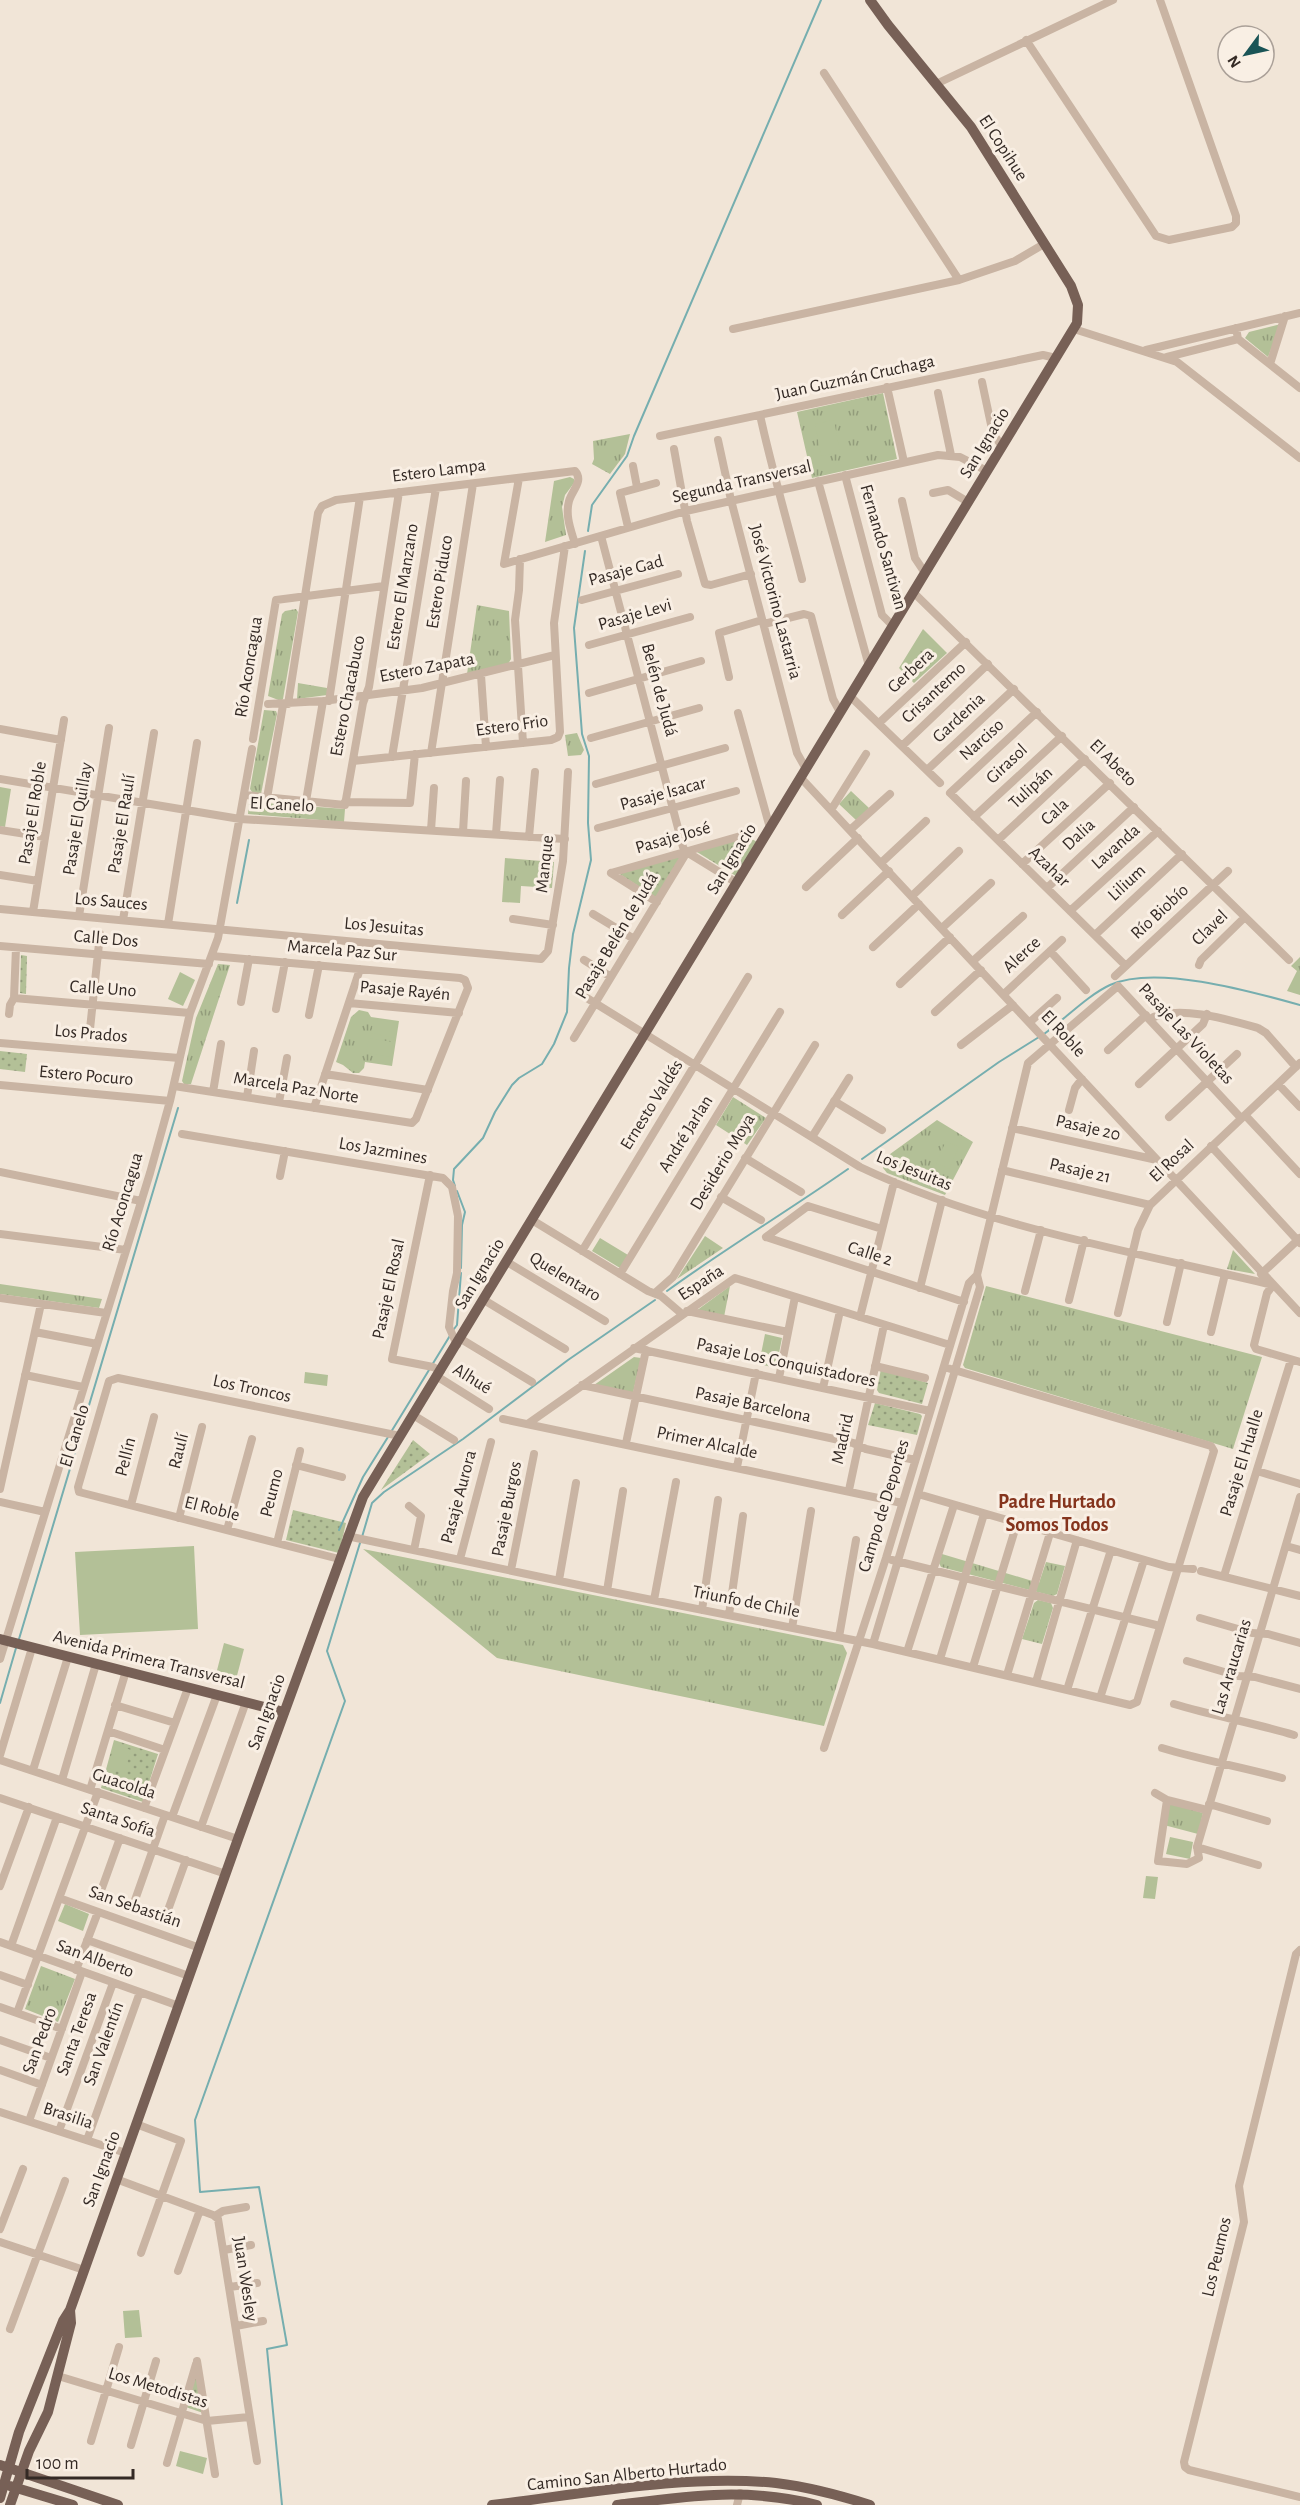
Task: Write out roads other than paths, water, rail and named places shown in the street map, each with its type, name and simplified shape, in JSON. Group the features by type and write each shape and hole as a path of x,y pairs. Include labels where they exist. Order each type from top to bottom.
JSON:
{"main road":[{"name":"El Copihue","path":"870,0 982,142 1077,299 1079,315 1074,329"},
{"name":"San Ignacio","path":"70,2310 339,1558 357,1538 368,1487 397,1436 413,1415 434,1370 457,1341 484,1300 1074,329"},
{"name":"Avenida Primera Transversal","path":"10,1642 284,1712"},
{"path":"10,2505 48,2412 71,2323 70,2310"},
{"path":"0,2498 4,2467 63,2321 70,2310"},
{"path":"4,2467 118,2505"},
{"name":"Camino San Alberto Hurtado","path":"492,2505 686,2482 729,2481 804,2487 870,2505"},
{"path":"2,2483 72,2505"},
{"name":"Camino San Alberto Hurtado","path":"617,2505 740,2493 778,2497 817,2505"}],"street":[{"path":"936,84 1113,0"},
{"path":"1026,40 1156,236 1169,240 1232,227 1236,223 1236,216 1160,0"},
{"path":"824,73 959,280"},
{"path":"734,329 959,280 1016,261 1044,244"},
{"path":"1143,350 1300,313"},
{"path":"1270,364 1285,316"},
{"path":"1236,328 1238,339 1300,388"},
{"path":"1074,329 1167,357 1181,364 1300,458"},
{"path":"1167,357 1238,339"},
{"name":"Juan Guzmán Cruchaga","path":"660,436 1043,355 1056,358"},
{"path":"982,382 993,434 1002,446"},
{"path":"887,387 904,462"},
{"path":"938,393 951,455 967,460 987,471"},
{"path":"760,415 802,579"},
{"name":"José Victorino Lastarria","path":"718,440 731,500 804,773"},
{"path":"674,448 686,511 704,582 707,585 751,574"},
{"name":"Segunda Transversal","path":"519,478 504,564 627,527 731,500 904,462 951,455"},
{"path":"633,466 637,488"},
{"name":"Estero Lampa","path":"267,798 307,596 318,513 322,506 336,500 575,471 579,481 569,500 568,512 575,544"},
{"name":"Fernando Santivan","path":"845,475 882,615 893,626"},
{"path":"818,481 869,666"},
{"name":"Estero Piduco","path":"431,753 472,483"},
{"path":"627,527 620,493 656,483"},
{"name":"Estero El Manzano","path":"392,757 436,488"},
{"path":"933,493 948,490 968,502"},
{"name":"Estero Chacabuco","path":"345,802 365,696 369,687 399,492"},
{"path":"306,801 346,591 360,497"},
{"path":"902,501 915,558 925,573"},
{"name":"Belén de Judá","path":"601,536 682,844 687,852"},
{"name":"Estero Frio","path":"352,761 553,740 558,737 560,732 554,618 565,546"},
{"path":"520,560 515,620 523,743"},
{"name":"Pasaje Gad","path":"582,600 678,574"},
{"path":"307,596 384,586"},
{"name":"El Abeto","path":"913,591 1289,960"},
{"name":"Río Aconcagua","path":"253,739 276,600 307,596"},
{"path":"729,677 719,633 763,622 804,614 811,615 833,699 840,712"},
{"name":"Pasaje Levi","path":"589,645 690,617"},
{"name":"Gerbera","path":"879,723 966,642"},
{"name":"Estero Zapata","path":"268,704 326,701 440,685 555,656"},
{"path":"589,693 701,661"},
{"name":"Crisantemo","path":"902,746 988,664"},
{"path":"481,675 486,747"},
{"name":"Gardenia","path":"927,770 1014,689"},
{"path":"850,696 940,783"},
{"path":"591,738 699,708"},
{"name":"Narciso","path":"950,792 1037,712"},
{"path":"738,713 770,828"},
{"name":"Pasaje El Roble","path":"33,912 64,720"},
{"name":"Pasaje El Quillay","path":"79,916 109,728"},
{"path":"0,729 61,740"},
{"name":"Pasaje El Raulí","path":"123,920 154,733"},
{"name":"Girasol","path":"974,817 1062,736"},
{"path":"168,924 197,742"},
{"name":"Río Aconcagua","path":"0,1659 10,1642 45,1512 170,1101 190,1013 211,960 220,929 252,748"},
{"path":"596,784 725,748"},
{"path":"245,795 345,805 345,802 410,803 415,754"},
{"path":"831,810 866,754"},
{"name":"Tulipán","path":"998,840 1085,759"},
{"path":"530,837 535,772"},
{"name":"Manque","path":"544,957 548,951 561,884 568,772"},
{"name":"El Roble","path":"804,773 831,810 1300,1313"},
{"name":"El Canelo","path":"0,779 240,819 565,839"},
{"path":"496,834 500,780"},
{"path":"463,832 466,781"},
{"name":"Cala","path":"1022,864 1110,783"},
{"path":"431,830 434,788"},
{"name":"Pasaje Isacar","path":"598,828 736,791"},
{"name":"Azahar","path":"950,792 1126,966"},
{"path":"850,830 890,794"},
{"name":"Dalia","path":"1047,888 1134,807"},
{"path":"881,863 926,821"},
{"path":"0,830 45,837"},
{"name":"Lavanda","path":"1070,911 1158,831"},
{"name":"Pasaje José","path":"657,902 611,873 744,836"},
{"path":"806,887 858,838"},
{"path":"912,896 959,851"},
{"path":"687,852 737,883"},
{"name":"Pasaje Belén de Judá","path":"574,1038 687,852"},
{"name":"Lilium","path":"1095,935 1182,854"},
{"path":"842,915 889,871"},
{"name":"Río Biobío","path":"1115,976 1228,871"},
{"path":"0,875 38,881"},
{"path":"942,928 991,883"},
{"path":"873,947 919,904"},
{"name":"Los Sauces","path":"0,909 220,929"},
{"path":"593,914 634,939"},
{"path":"973,961 1023,916"},
{"name":"Clavel","path":"1199,965 1201,960 1245,916"},
{"path":"513,920 553,925"},
{"name":"Los Jesuitas","path":"220,929 539,959 544,957"},
{"path":"90,1029 100,934"},
{"path":"900,984 950,937"},
{"name":"Alerce","path":"1004,994 1062,940"},
{"name":"Calle Dos","path":"0,946 97,955 211,960"},
{"path":"9,1014 10,1005 15,998 16,948"},
{"path":"1050,951 1086,990"},
{"path":"241,1002 249,959"},
{"name":"Marcela Paz Sur","path":"211,960 249,959 460,978 467,982 468,988 459,1012"},
{"path":"584,960 611,977"},
{"path":"276,1009 285,962"},
{"path":"309,1015 319,965"},
{"path":"314,1108 360,969"},
{"path":"935,1012 981,970"},
{"name":"Ernesto Valdés","path":"582,1251 748,977"},
{"name":"Pasaje Las Violetas","path":"1044,1038 1118,986 1207,1081 1300,1174"},
{"name":"Los Jesuitas","path":"582,995 860,1167 894,1182 990,1218 1273,1285"},
{"name":"Calle Uno","path":"15,998 190,1013"},
{"path":"1030,1022 1057,998"},
{"name":"Pasaje Rayén","path":"349,1003 459,1012"},
{"path":"962,1045 1013,1005"},
{"path":"325,1074 428,1090 459,1012"},
{"name":"André Jarlan","path":"620,1274 780,1012"},
{"path":"1139,1084 1204,1022 1207,1014"},
{"path":"1108,1050 1148,1017 1207,1014 1262,1030 1298,1065"},
{"name":"Campo de Deportes","path":"873,1644 980,1287 977,1275 1028,1063 1044,1038"},
{"name":"Los Prados","path":"0,1043 180,1058"},
{"path":"213,1092 221,1044"},
{"name":"Desiderio Moya","path":"655,1293 670,1280 814,1045"},
{"path":"247,1097 254,1051"},
{"path":"1169,1117 1237,1054"},
{"path":"279,1102 287,1058"},
{"name":"El Rosal","path":"1118,1313 1140,1223 1150,1205 1298,1065"},
{"path":"812,1137 849,1078"},
{"path":"1069,1110 1075,1088 1082,1079"},
{"path":"1278,1084 1300,1107"},
{"name":"Estero Pocuro","path":"0,1085 170,1101"},
{"name":"Marcela Paz Norte","path":"174,1086 414,1122 428,1090"},
{"path":"834,1101 882,1130"},
{"name":"Pasaje 20","path":"1012,1128 1157,1160"},
{"name":"Los Jazmines","path":"182,1134 443,1178 452,1187 458,1216 457,1273 449,1328 457,1341"},
{"path":"1211,1146 1299,1241 1262,1274"},
{"path":"280,1176 285,1151"},
{"path":"745,1158 801,1192"},
{"name":"Pasaje 21","path":"1002,1170 1150,1205"},
{"path":"0,1172 141,1201"},
{"name":"Pasaje El Rosal","path":"430,1175 392,1359 434,1370"},
{"path":"860,1317 894,1182"},
{"path":"721,1197 761,1220"},
{"path":"920,1288 942,1200"},
{"name":"Calle 2","path":"882,1229 808,1206 766,1237 964,1302"},
{"path":"532,1220 685,1312 788,1332"},
{"path":"1025,1291 1041,1230"},
{"path":"0,1234 126,1250"},
{"path":"1069,1300 1084,1240"},
{"name":"Quelentaro","path":"507,1262 605,1321"},
{"path":"1167,1322 1181,1263"},
{"path":"1211,1332 1225,1274"},
{"name":"Campo de Deportes","path":"824,1748 886,1558 969,1283 977,1275"},
{"name":"España","path":"528,1423 735,1278 951,1345"},
{"path":"1273,1285 1267,1293 1254,1342 1256,1349 1295,1361"},
{"path":"778,1378 795,1297"},
{"path":"0,1298 106,1313"},
{"path":"484,1300 565,1349"},
{"path":"0,1489 41,1304"},
{"path":"824,1388 840,1311"},
{"name":"Madrid","path":"849,1490 884,1324"},
{"path":"35,1332 97,1344"},
{"path":"457,1341 532,1382"},
{"name":"Pasaje Los Conquistadores","path":"634,1348 930,1411"},
{"path":"626,1443 646,1350"},
{"name":"Pasaje El Hualle","path":"1224,1576 1295,1361"},
{"path":"875,1365 925,1378"},
{"path":"886,1558 1160,1626 1214,1451 1211,1446 944,1367"},
{"name":"Alhué","path":"434,1370 489,1409"},
{"path":"737,1467 756,1373"},
{"path":"25,1375 83,1387"},
{"name":"Los Troncos","path":"106,1392 109,1381 116,1378 397,1436"},
{"name":"Pasaje Barcelona","path":"582,1385 858,1445 915,1460"},
{"name":"El Canelo","path":"78,1490 106,1392"},
{"path":"413,1415 454,1440"},
{"name":"Pellín","path":"131,1505 154,1417"},
{"name":"Primer Alcalde","path":"503,1419 626,1443 902,1503"},
{"name":"Raulí","path":"179,1518 202,1427"},
{"path":"227,1530 252,1439"},
{"name":"Pasaje Aurora","path":"460,1559 491,1442"},
{"name":"Peumo","path":"277,1542 300,1451"},
{"name":"Pasaje Burgos","path":"512,1569 534,1454"},
{"path":"296,1465 342,1477"},
{"path":"1257,1471 1300,1484"},
{"path":"654,1600 676,1482"},
{"path":"559,1580 576,1483"},
{"name":"El Roble","path":"78,1490 339,1558"},
{"path":"607,1591 623,1491"},
{"path":"918,1494 1144,1560 1178,1569 1197,1570 1224,1576 1300,1596"},
{"path":"702,1610 718,1500"},
{"name":"Las Araucarias","path":"1197,1847 1300,1501"},
{"path":"0,1502 45,1512"},
{"path":"907,1652 954,1505"},
{"path":"409,1506 420,1514 421,1518 414,1550"},
{"path":"792,1628 811,1511"},
{"path":"940,1659 984,1514"},
{"path":"729,1615 743,1516"},
{"path":"973,1667 1017,1523"},
{"path":"1007,1676 1050,1533"},
{"name":"Triunfo de Chile","path":"357,1538 860,1641 1130,1705 1137,1702 1160,1626"},
{"path":"839,1637 856,1540"},
{"path":"1036,1682 1077,1540"},
{"path":"1286,1546 1300,1550"},
{"path":"1067,1690 1111,1550"},
{"path":"1100,1698 1144,1560"},
{"path":"1200,1618 1300,1642"},
{"path":"0,1755 32,1647"},
{"path":"33,1770 68,1657"},
{"path":"1187,1661 1238,1676 1247,1676 1300,1689"},
{"path":"62,1780 96,1664"},
{"path":"18,2013 85,1826 108,1731 126,1671"},
{"path":"144,1808 188,1688"},
{"path":"135,1900 153,1849 169,1816 217,1695"},
{"path":"201,1827 246,1702"},
{"path":"1174,1704 1226,1719 1244,1720 1294,1735"},
{"path":"116,1705 175,1723"},
{"path":"108,1731 165,1750"},
{"path":"1162,1748 1282,1778"},
{"name":"Guacolda","path":"0,1760 238,1839"},
{"path":"1155,1793 1167,1800 1267,1821"},
{"name":"Santa Sofía","path":"0,1798 226,1874"},
{"path":"1167,1800 1158,1861 1191,1863 1199,1858 1197,1847 1258,1865"},
{"path":"0,1886 29,1807"},
{"path":"11,1946 57,1817"},
{"path":"102,1888 120,1838"},
{"path":"168,1911 186,1860"},
{"name":"San Sebastián","path":"59,1898 200,1948"},
{"name":"San Pedro","path":"29,2121 62,2029 87,1940 98,1912"},
{"path":"87,1940 189,1976"},
{"name":"San Alberto","path":"0,1942 178,2006"},
{"name":"Los Peumos","path":"1299,1950 1239,2186 1244,2222 1184,2462 1185,2467 1300,2497"},
{"path":"0,1975 28,1985"},
{"name":"Santa Teresa","path":"59,2131 113,1983"},
{"name":"San Valentín","path":"87,2140 140,1992"},
{"path":"0,2007 62,2029"},
{"path":"0,2040 51,2058"},
{"path":"0,2070 42,2085"},
{"name":"Brasilia","path":"0,2112 126,2153"},
{"path":"136,2124 181,2141 141,2253"},
{"path":"0,2229 23,2169"},
{"name":"Juan Wesley","path":"117,2179 215,2216 220,2224 257,2461"},
{"path":"10,2329 65,2181"},
{"path":"215,2216 223,2211 246,2207"},
{"path":"178,2271 200,2210"},
{"path":"0,2242 84,2270"},
{"path":"224,2250 251,2245"},
{"path":"230,2287 257,2283"},
{"path":"236,2326 262,2321"},
{"path":"91,2441 119,2348"},
{"path":"131,2445 156,2361"},
{"path":"166,2463 197,2361 215,2474"},
{"name":"Los Metodistas","path":"58,2376 207,2421 249,2416"},
{"path":"737,2505 740,2493"}],"waterway":[{"path":"588,531 592,505 627,456 821,0"},
{"path":"455,1186 454,1169 483,1138 495,1112 512,1085 542,1064 554,1044 567,1012 573,934 591,860 588,823 589,756 582,734 574,628 585,551"},
{"path":"237,903 249,840"},
{"path":"1044,1034 1102,989 1129,979 1152,977 1205,982 1300,1005"},
{"path":"862,1159 999,1062 1039,1037"},
{"path":"19,1639 178,1108"},
{"path":"667,1291 848,1169"},
{"path":"457,1191 465,1212 462,1225 461,1268"},
{"path":"454,1329 457,1325 461,1273"},
{"path":"362,1537 372,1503 384,1492 463,1439 568,1360 655,1300"},
{"path":"432,1365 451,1334"},
{"path":"391,1432 429,1370"},
{"path":"339,1530 363,1477 388,1437"},
{"path":"282,2505 267,2349 287,2345 259,2187 200,2192 195,2120 345,1701 327,1651 360,1543"},
{"path":"0,1703 16,1648"}],"district":[{"name":"Padre Hurtado Somos Todos","path":"1057,1514"}]}
